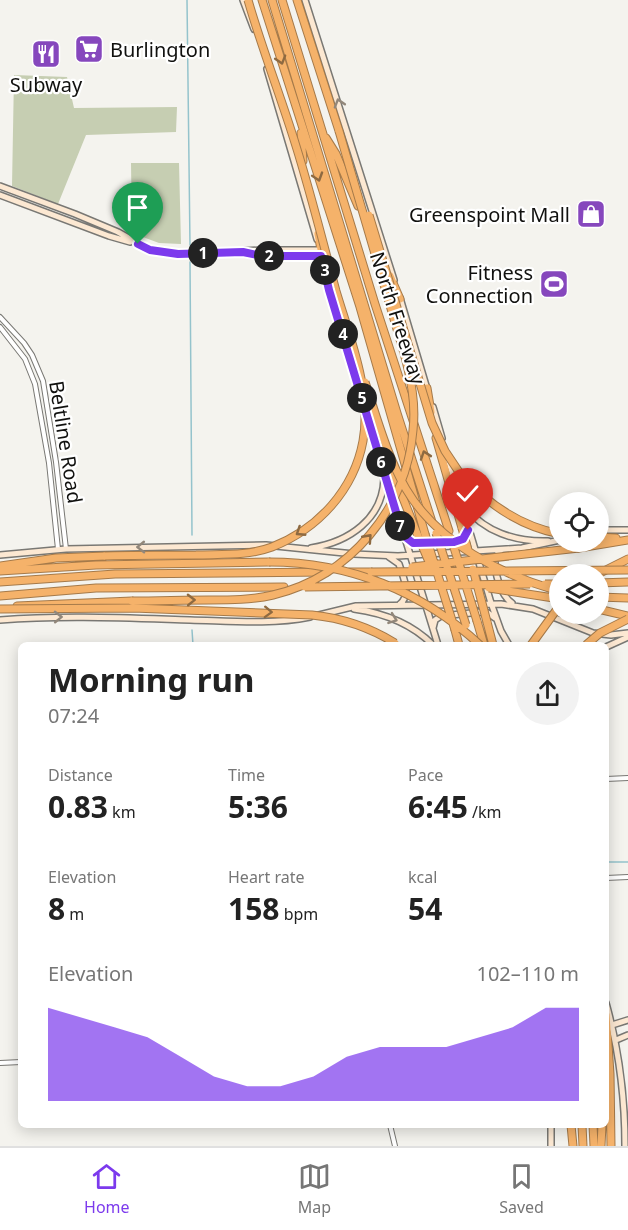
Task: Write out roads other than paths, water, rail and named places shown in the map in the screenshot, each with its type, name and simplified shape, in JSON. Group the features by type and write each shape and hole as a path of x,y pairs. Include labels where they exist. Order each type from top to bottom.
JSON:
{"highway":[{"path":"0,608 72,602 245,599 273,595 306,584 334,568 355,551 377,528 396,496 407,465 414,429 413,397 405,353 339,131 297,0"},
{"path":"0,568 70,557 246,553 272,547 303,531 333,504 349,482 364,435 365,409 350,340 297,147 244,1"},
{"name":"North Freeway","path":"263,2 360,307 421,535 458,642"},
{"name":"North Freeway","path":"273,3 397,413 471,642"},
{"name":"North Freeway","path":"283,3 319,126 483,642"},
{"path":"300,122 302,158 329,290"},
{"path":"319,126 336,154 400,299"},
{"path":"339,131 376,237 427,408 445,451 471,486 496,507 549,534"},
{"path":"350,340 394,465 419,507 450,536 480,558 525,580 549,588"},
{"path":"357,382 421,535"},
{"path":"427,388 434,431 465,526 492,642"},
{"path":"609,538 628,539"},
{"path":"371,572 579,548 628,539"},
{"path":"609,568 628,559"},
{"path":"0,568 280,562 319,565 370,578 411,596 450,620 476,642"},
{"path":"0,582 75,576 283,572 628,570"},
{"path":"609,583 628,582"},
{"path":"0,596 96,588 549,584"},
{"path":"444,585 505,590 549,597"},
{"path":"609,597 628,598"},
{"path":"0,608 133,608 312,615 333,617 361,625 392,642"},
{"path":"609,612 628,618"},
{"path":"590,642 600,633 628,618"},
{"path":"533,642 549,620"},
{"path":"609,1059 611,1146"},
{"path":"572,1128 573,1146"},
{"path":"582,1128 583,1146"},
{"path":"593,1128 594,1146"},
{"path":"601,1146 602,1128"}],"main road":[{"path":"244,1 260,45 329,290 437,642"},
{"path":"307,2 462,501 465,526 498,624"},
{"path":"0,186 118,232 150,250 178,254 262,250 320,253"},
{"path":"8,189 3,196 109,236 138,244"},
{"path":"72,222 75,214"},
{"path":"303,549 336,543 363,525 379,503 384,488 383,471"},
{"path":"462,501 478,520 490,529 504,535 538,541 549,539"},
{"path":"403,535 413,543 454,542 463,539 468,530 465,526"},
{"path":"609,530 628,530"},
{"path":"0,555 58,549 266,545 387,556 501,550 530,547 549,541"},
{"path":"501,550 494,560 507,599 517,606"},
{"path":"387,556 399,564 407,592 404,601 399,605"},
{"path":"0,620 84,617 251,623 307,618 346,608 491,603 533,609 593,633 628,635"},
{"path":"346,608 402,622 429,642"},
{"path":"434,632 435,620 441,616 485,612 493,616 507,642"},
{"path":"609,645 628,635"},
{"path":"609,1014 616,1040 626,1146"},
{"path":"612,1025 628,1020"},
{"path":"616,1040 628,1035"},
{"path":"551,1128 551,1146"}],"street":[{"name":"Beltline Road","path":"0,317 24,343 43,381 60,488 66,549"},
{"name":"Beltline Road","path":"0,327 25,359 35,384 49,468 58,549"},
{"path":"609,778 628,778"},
{"path":"609,878 628,877"},
{"path":"0,1063 18,1062"},
{"path":"391,1128 395,1146"}],"waterway":[{"path":"187,0 190,245"},
{"path":"190,262 192,535"},
{"path":"192,630 193,642"},
{"path":"609,862 628,862"}],"place":[{"name":"Burlington","path":"89,49"},
{"name":"Subway","path":"46,54"},
{"name":"Greenspoint Mall","path":"591,214"},
{"name":"Fitness Connection","path":"554,284"}]}
